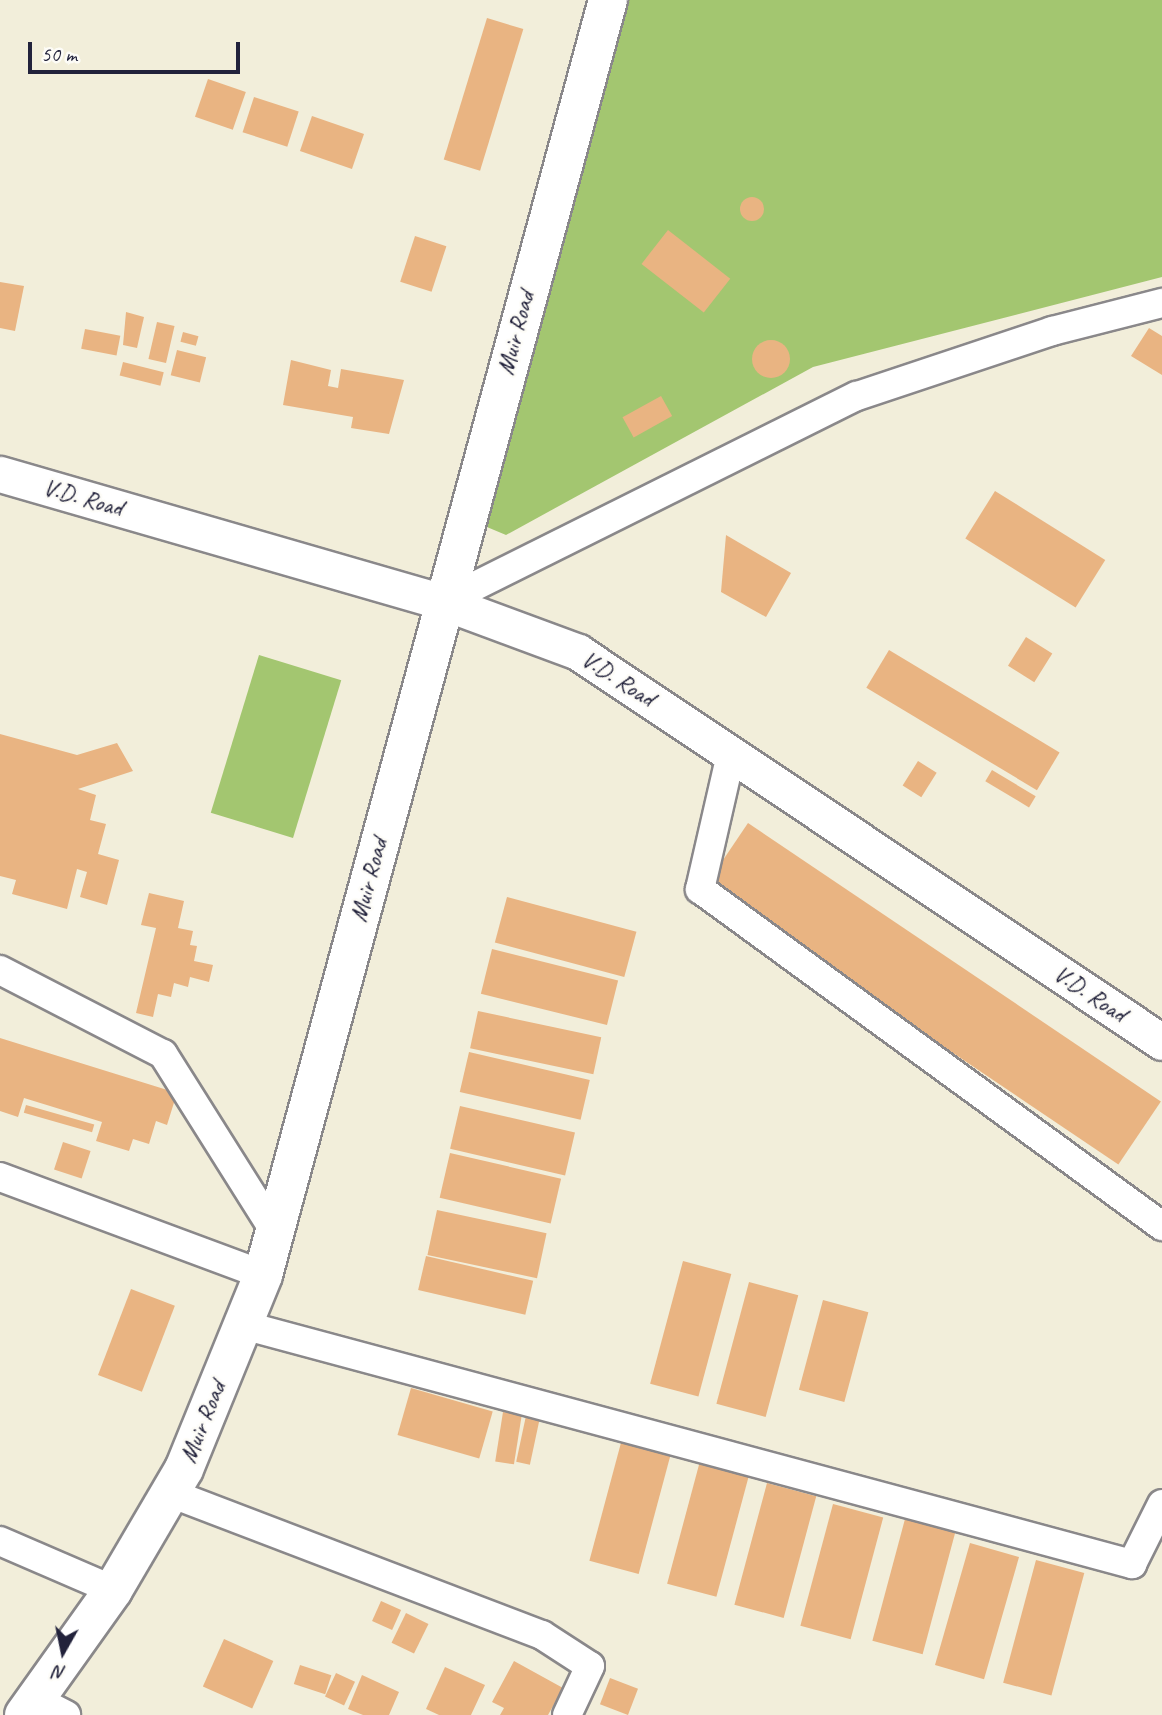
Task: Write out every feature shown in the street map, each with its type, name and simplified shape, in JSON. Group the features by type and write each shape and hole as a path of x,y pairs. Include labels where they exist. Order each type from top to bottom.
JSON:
{"main road":[{"name":"Muir Road","path":"42,1710 170,1493 263,1275 608,0"}],"street":[{"path":"443,602 857,396 1052,331 1160,306"},
{"name":"V.D. Road","path":"0,474 443,602 578,652 1162,1042"},
{"path":"731,754 701,890 1162,1226"},
{"path":"0,970 163,1054 275,1232"},
{"path":"0,1177 263,1275"},
{"path":"243,1325 1132,1564 1162,1503"},
{"path":"170,1493 542,1635 590,1666 567,1715"},
{"path":"0,1541 113,1590"}],"green space":[{"path":"625,0 1162,0 1162,277 813,367 506,535 475,522"},
{"path":"259,655 341,680 293,838 211,813"}],"building":[{"path":"487,18 523,29 480,171 444,160"},
{"path":"208,79 246,92 233,130 195,117"},
{"path":"254,97 299,112 287,147 243,132"},
{"path":"312,116 364,134 352,169 300,151"},
{"path":"752,197 761,200 764,209 761,218 752,221 743,218 740,209 743,200"},
{"path":"668,230 730,279 704,313 642,264"},
{"path":"415,236 446,246 432,292 400,282"},
{"path":"0,282 24,286 15,331 0,328"},
{"path":"126,312 144,317 137,348 123,345"},
{"path":"157,322 175,326 166,363 148,359"},
{"path":"1149,328 1162,336 1162,375 1131,356"},
{"path":"85,329 120,336 117,356 81,349"},
{"path":"183,332 198,336 196,346 180,342"},
{"path":"771,340 784,346 790,359 784,372 771,378 758,372 752,359 758,346"},
{"path":"177,350 206,357 200,382 171,375"},
{"path":"291,360 331,370 328,386 338,388 341,369 404,380 389,434 351,428 353,417 283,405"},
{"path":"123,362 164,372 160,386 120,376"},
{"path":"661,396 672,416 634,437 623,417"},
{"path":"995,491 1105,560 1076,607 965,538"},
{"path":"726,535 791,573 766,617 721,592"},
{"path":"1026,637 1052,653 1034,682 1008,666"},
{"path":"889,650 1060,752 1037,790 866,688"},
{"path":"0,734 77,755 117,743 133,771 78,789 96,795 90,820 106,824 98,854 119,860 107,905 80,897 87,872 77,869 67,909 12,894 16,880 0,876"},
{"path":"918,761 937,773 921,797 903,786"},
{"path":"992,770 1036,796 1029,807 985,781"},
{"path":"748,823 1161,1101 1118,1164 706,886"},
{"path":"149,893 184,901 178,928 193,931 190,945 197,946 194,961 213,965 209,982 190,977 188,987 174,983 171,997 158,994 153,1017 136,1013 156,928 141,925"},
{"path":"507,897 636,932 624,977 495,942"},
{"path":"492,949 618,980 607,1025 481,994"},
{"path":"478,1011 601,1037 593,1074 470,1048"},
{"path":"0,1038 177,1093 167,1125 156,1121 149,1144 133,1139 129,1151 96,1141 102,1122 24,1098 18,1117 0,1111"},
{"path":"469,1052 590,1080 581,1120 460,1092"},
{"path":"26,1105 94,1125 92,1132 24,1113"},
{"path":"460,1106 575,1133 565,1175 450,1149"},
{"path":"63,1142 91,1151 82,1179 54,1170"},
{"path":"450,1153 561,1179 551,1223 440,1198"},
{"path":"437,1210 547,1233 537,1278 427,1255"},
{"path":"426,1256 533,1281 525,1315 418,1290"},
{"path":"683,1261 731,1274 698,1397 650,1384"},
{"path":"749,1282 798,1295 766,1417 716,1404"},
{"path":"131,1289 175,1306 142,1392 98,1375"},
{"path":"823,1300 868,1312 844,1402 799,1390"},
{"path":"411,1388 493,1411 479,1459 397,1435"},
{"path":"527,1411 541,1414 530,1465 516,1462"},
{"path":"503,1412 522,1415 514,1464 495,1461"},
{"path":"622,1439 671,1452 639,1574 589,1561"},
{"path":"700,1461 749,1474 716,1597 667,1584"},
{"path":"767,1483 816,1496 784,1618 734,1605"},
{"path":"833,1504 883,1517 851,1639 800,1626"},
{"path":"905,1519 955,1532 923,1654 872,1641"},
{"path":"970,1543 1019,1557 984,1679 935,1665"},
{"path":"1036,1560 1084,1573 1051,1696 1003,1683"},
{"path":"381,1601 401,1610 392,1630 372,1621"},
{"path":"406,1613 428,1624 414,1654 392,1643"},
{"path":"224,1639 273,1661 252,1708 203,1687"},
{"path":"514,1661 563,1688 548,1715 500,1715 504,1708 492,1702"},
{"path":"300,1665 331,1675 325,1694 294,1684"},
{"path":"445,1667 485,1685 471,1715 439,1715 426,1709"},
{"path":"336,1673 355,1682 344,1705 325,1697"},
{"path":"362,1675 399,1692 389,1715 363,1715 348,1709"},
{"path":"610,1678 638,1689 628,1715 600,1704"}]}
